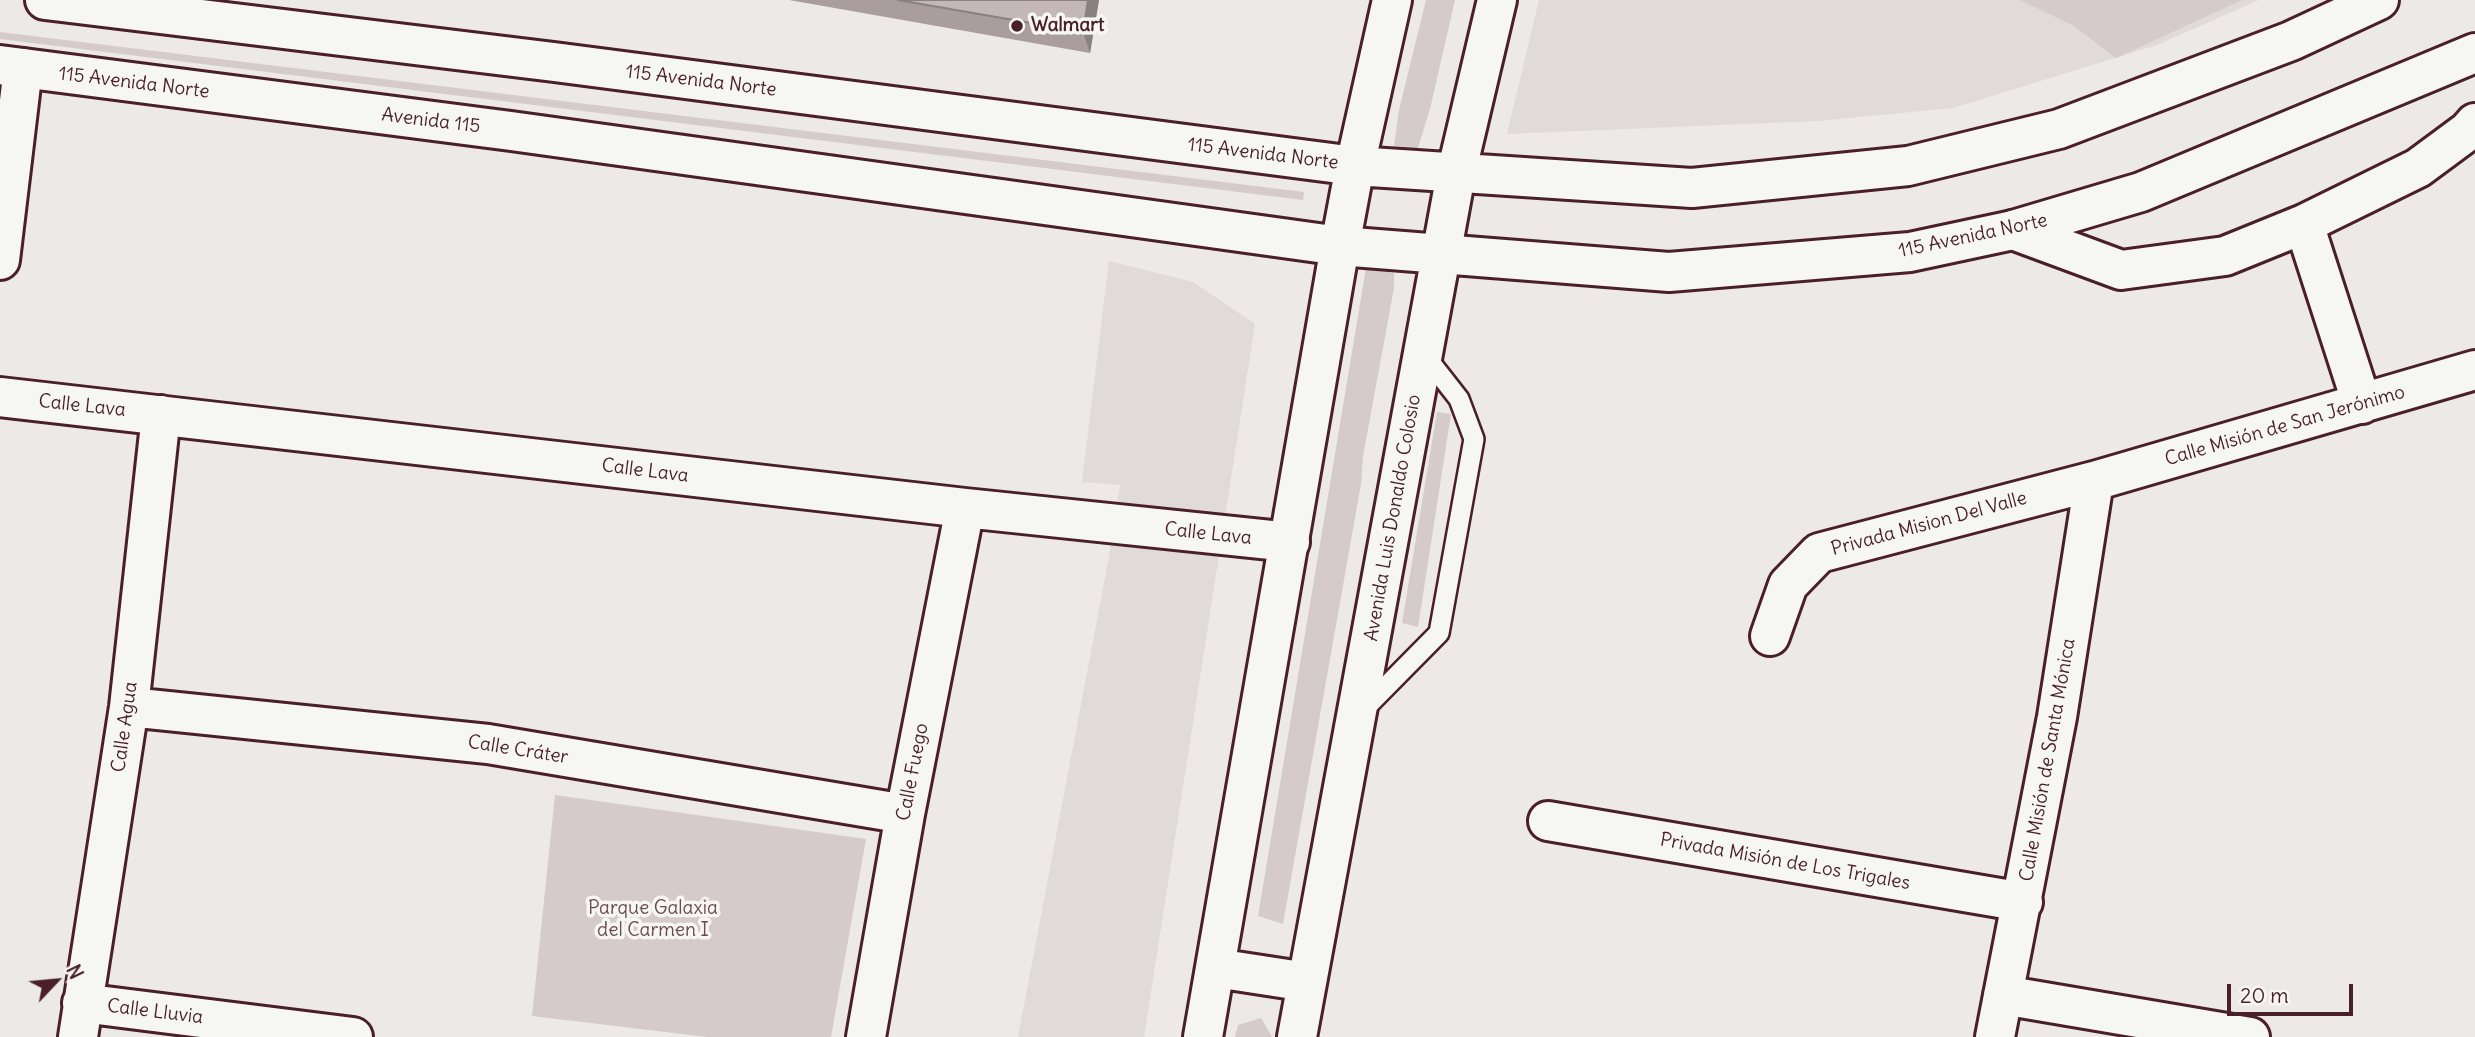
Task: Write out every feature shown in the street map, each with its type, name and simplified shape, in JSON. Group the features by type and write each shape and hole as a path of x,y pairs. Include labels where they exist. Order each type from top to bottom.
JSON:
{"main road":[{"name":"115 Avenida Norte","path":"45,0 554,61 1355,166"},
{"path":"1203,1037 1340,246 1392,0"},
{"name":"Avenida Luis Donaldo Colosio","path":"1297,1037 1456,174 1497,0"},
{"path":"1355,166 1692,188 1908,166 2059,130 2291,41 2379,0"},
{"name":"115 Avenida Norte","path":"1441,254 1669,272 1910,252 2013,230 2141,191 2475,53"},
{"name":"115 Avenida Norte","path":"12,67 351,111"},
{"path":"0,260 12,67"},
{"name":"Avenida 115","path":"351,111 1340,246"},
{"path":"2013,230 2121,270 2225,256 2304,223 2418,168 2468,131 2475,122"},
{"path":"2304,223 2362,404"},
{"path":"1340,246 1441,254"},
{"name":"Calle Misión de San Jerónimo","path":"2094,481 2475,370"},
{"name":"Calle Lava","path":"0,397 965,508 1290,542"},
{"name":"Calle Agua","path":"80,1020 129,707 161,415"},
{"name":"Privada Mision Del Valle","path":"1770,636 1788,585 1819,553 2094,481"},
{"name":"Calle Misión de Santa Mónica","path":"1995,1037 2057,717 2094,481"},
{"name":"Calle Fuego","path":"866,1037 905,814 965,508"},
{"name":"Calle Cráter","path":"129,707 488,744 905,814"},
{"name":"Privada Misión de Los Trigales","path":"1548,821 2023,902"},
{"path":"1216,968 1307,982"},
{"path":"2003,995 2250,1037"},
{"name":"Calle Lluvia","path":"80,1020 353,1037"}],"lane":[{"path":"1357,717 1438,633 1474,439 1459,399 1423,352"}],"shaded area":[{"path":"1539,0 2259,0 2157,45 1953,108 1818,121 1507,134"},
{"path":"1109,261 1193,282 1255,324 1144,1037 1018,1037 1108,562 1120,485 1082,482"}],"green space":[{"path":"1426,0 1455,0 1430,109 1417,151 1394,146 1399,110"},
{"path":"2020,0 2242,0 2116,58 2074,26"},
{"path":"0,32 1304,192 1303,200 0,39"},
{"path":"1366,268 1394,273 1394,288 1283,924 1258,916"},
{"path":"1437,412 1451,414 1418,627 1402,623"},
{"name":"Parque Galaxia del Carmen I","path":"555,795 866,839 831,1037 707,1037 532,1016"},
{"path":"1261,1018 1272,1037 1235,1037 1238,1025"}],"building":[{"path":"898,0 1088,0 1083,32"}],"place":[{"name":"Walmart","path":"1017,26"}]}
